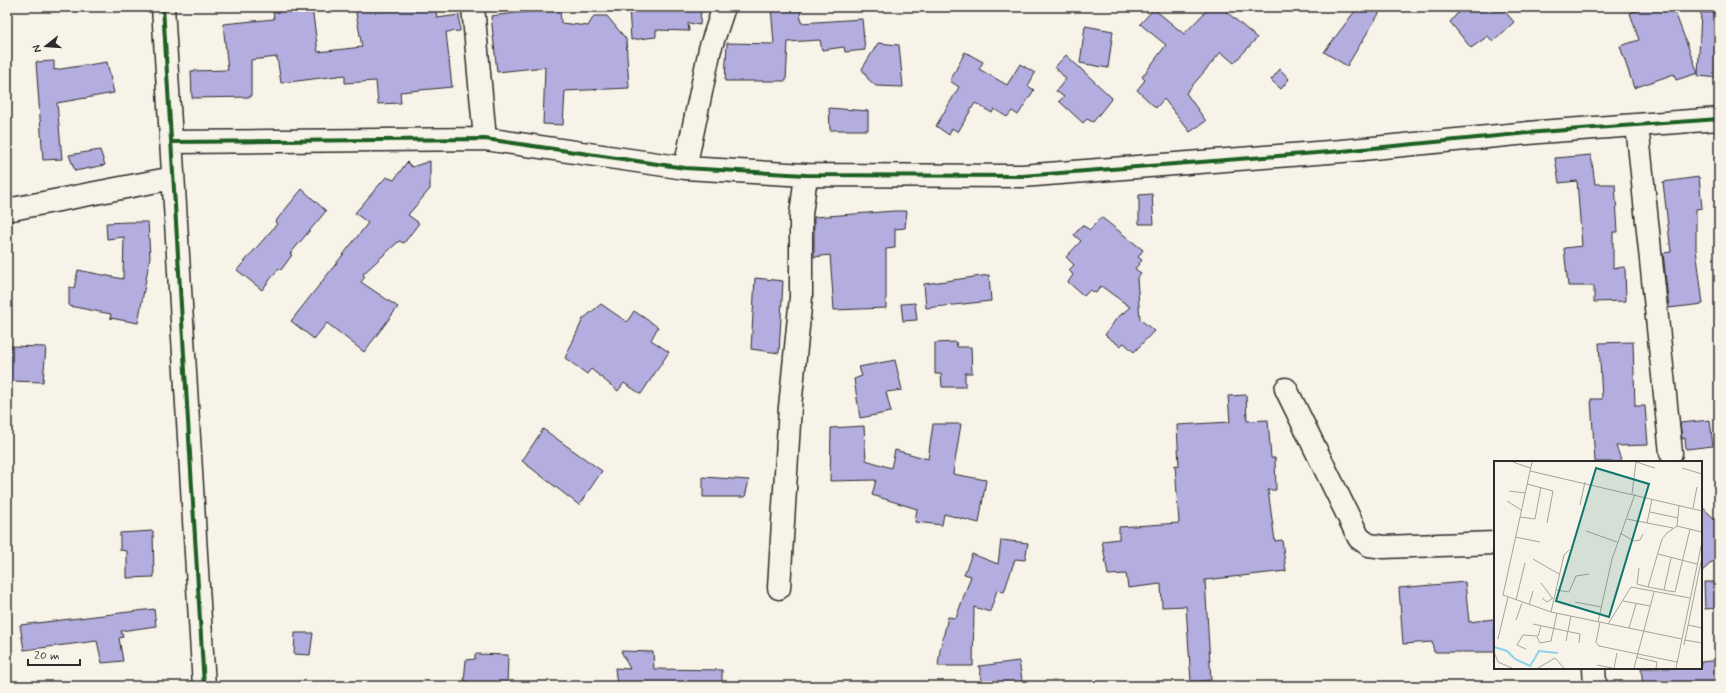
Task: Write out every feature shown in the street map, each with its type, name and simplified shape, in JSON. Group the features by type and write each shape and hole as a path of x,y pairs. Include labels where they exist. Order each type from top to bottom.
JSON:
{"street":[{"path":"163,7 204,686"},
{"path":"473,7 485,139"},
{"path":"686,168 710,49 724,7"},
{"path":"171,142 485,139 686,168 806,175 1022,176 1342,151 1539,132 1719,120"},
{"path":"1637,125 1671,453"},
{"path":"779,588 790,407 801,297 801,215 806,175"},
{"path":"7,210 173,178"},
{"path":"1286,389 1359,538 1369,545 1384,546 1494,543"},
{"path":"1594,669 1595,686"}],"building":[{"path":"312,7 318,52 362,47 355,7 435,7 437,18 459,15 460,31 446,32 452,87 400,92 401,103 378,104 376,81 345,83 345,75 281,83 277,57 251,60 251,97 192,98 191,71 228,70 223,24 274,19 273,12"},
{"path":"629,7 701,7 700,25 688,23 689,31 656,30 656,37 631,40"},
{"path":"771,7 800,7 801,23 862,19 865,50 845,52 844,47 822,50 820,40 788,42 786,81 725,81 727,43 774,44"},
{"path":"1210,7 1221,7 1257,38 1234,63 1221,52 1186,93 1206,121 1190,132 1164,99 1156,108 1137,90 1145,80 1142,77 1166,45 1140,24 1154,9 1184,34"},
{"path":"1358,7 1383,7 1347,66 1324,52"},
{"path":"1463,7 1501,7 1514,22 1493,42 1488,36 1471,48 1450,22"},
{"path":"1647,7 1673,7 1698,73 1676,80 1674,74 1634,88 1620,46 1639,40 1630,13"},
{"path":"560,8 561,23 588,26 594,16 607,16 626,39 629,88 565,91 563,125 543,124 545,67 497,72 491,16"},
{"path":"1701,12 1719,13 1719,78 1698,76"},
{"path":"1085,26 1113,31 1108,68 1080,63"},
{"path":"878,43 899,45 903,87 876,86 868,79 862,69"},
{"path":"965,52 983,62 979,69 1007,85 1020,64 1035,73 1028,86 1034,90 1018,115 1012,111 1007,117 994,109 992,113 975,103 958,132 952,128 949,135 936,126 959,87 950,81"},
{"path":"1066,55 1112,98 1093,122 1087,119 1083,123 1059,101 1064,97 1056,91 1066,79 1055,67"},
{"path":"54,61 54,70 107,62 114,93 57,103 62,159 43,160 36,62"},
{"path":"1280,69 1289,79 1281,89 1271,80"},
{"path":"829,108 868,111 868,130 830,130"},
{"path":"100,150 105,165 75,171 69,155"},
{"path":"1591,155 1595,184 1615,184 1618,232 1613,232 1613,268 1625,267 1626,301 1594,302 1594,286 1568,286 1564,248 1582,246 1577,181 1559,183 1555,158"},
{"path":"430,161 430,189 408,215 419,223 404,243 399,241 363,274 365,277 361,282 398,307 364,352 327,323 314,339 291,321 368,223 355,213 386,177 394,180 407,162 412,167"},
{"path":"1699,177 1702,208 1696,209 1696,249 1703,304 1669,308 1663,253 1671,252 1663,182"},
{"path":"302,189 326,211 290,254 292,255 281,270 279,268 262,290 237,270 277,224 275,222"},
{"path":"1152,194 1154,224 1139,224 1139,195"},
{"path":"907,211 905,228 895,229 895,248 886,249 886,308 834,310 830,255 814,257 814,217"},
{"path":"1101,217 1143,250 1138,257 1142,260 1135,269 1141,273 1137,278 1140,319 1154,331 1134,352 1124,343 1120,346 1105,335 1116,319 1130,307 1101,286 1096,293 1090,290 1084,296 1068,282 1073,275 1069,270 1074,265 1066,257 1081,241 1074,235 1082,225 1090,230"},
{"path":"148,222 150,257 138,323 110,318 111,314 69,306 69,287 74,288 78,270 123,279 124,237 107,239 106,223"},
{"path":"989,275 991,301 926,308 924,284"},
{"path":"755,278 783,281 779,353 751,349"},
{"path":"915,303 917,320 903,321 901,304"},
{"path":"601,304 627,322 634,311 658,327 651,340 669,352 641,394 624,383 618,391 591,369 587,374 565,358 583,319"},
{"path":"956,342 957,347 971,347 972,373 965,373 965,387 942,387 941,374 935,374 935,343"},
{"path":"1633,342 1635,406 1645,406 1648,445 1616,446 1622,461 1595,461 1591,399 1602,399 1599,343"},
{"path":"10,346 46,347 43,382 8,381"},
{"path":"895,360 902,390 886,392 891,412 860,418 854,379 862,376 859,367"},
{"path":"1246,395 1247,421 1268,420 1271,458 1275,458 1276,490 1268,490 1275,541 1282,540 1286,571 1205,580 1211,680 1191,682 1186,606 1162,607 1161,584 1128,588 1126,574 1108,575 1102,541 1119,539 1119,527 1179,523 1175,465 1179,466 1177,425 1230,422 1228,396"},
{"path":"1710,420 1713,446 1686,449 1685,438 1682,439 1680,423"},
{"path":"933,424 961,424 953,474 986,480 979,523 944,514 942,525 915,522 917,509 872,495 876,480 830,481 831,428 864,426 866,460 891,468 895,450 928,459"},
{"path":"543,429 602,471 579,505 522,461"},
{"path":"703,477 749,480 745,497 703,497"},
{"path":"1702,507 1719,523 1719,556 1702,571"},
{"path":"153,531 154,577 127,578 127,551 120,550 120,533"},
{"path":"1001,540 1028,543 1025,560 1015,559 1004,592 997,590 990,612 974,607 973,666 938,666 940,650 948,617 956,618 971,576 964,574 972,554 998,564"},
{"path":"1465,582 1469,622 1494,619 1494,652 1434,652 1432,642 1403,644 1399,588"},
{"path":"1704,582 1719,582 1719,608 1705,609"},
{"path":"154,609 156,626 121,631 123,637 119,638 123,661 102,663 97,641 24,650 20,625"},
{"path":"295,633 313,633 310,655 294,654"},
{"path":"621,651 653,652 654,669 722,670 722,686 617,686 615,668 630,669"},
{"path":"475,654 508,655 507,686 471,686 471,682 464,681 466,660 475,659"},
{"path":"1719,660 1719,686 1643,686 1641,669 1702,669 1702,662"},
{"path":"1019,661 1023,686 983,686 979,666"}],"cycle path":[{"path":"163,7 204,686"},
{"path":"171,142 485,139 685,168 806,175 1022,176 1342,151 1539,132 1719,119"}]}
